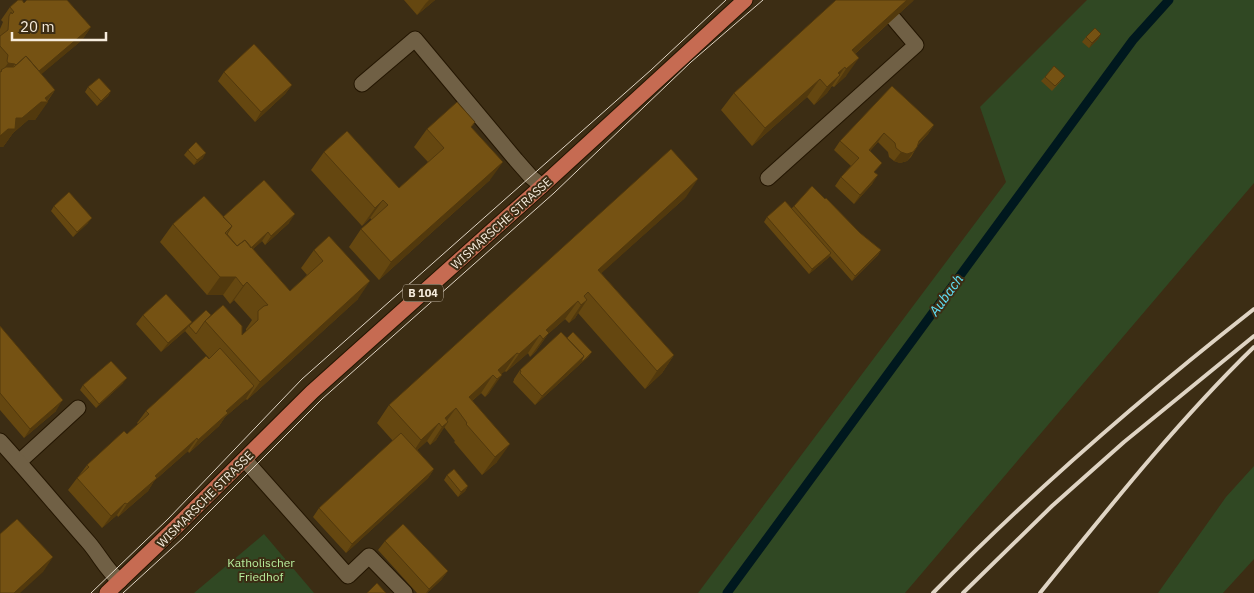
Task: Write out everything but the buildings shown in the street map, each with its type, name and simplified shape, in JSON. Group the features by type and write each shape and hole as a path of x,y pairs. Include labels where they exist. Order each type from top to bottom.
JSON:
{"main road":[{"name":"WISMARSCHE STRASSE","path":"107,593 245,460 312,392 542,186 745,0"}],"street":[{"path":"768,178 916,45 894,19"},
{"path":"362,84 414,39 516,160 542,186"},
{"path":"19,462 78,408"},
{"path":"0,441 97,552 111,574 120,581"},
{"path":"245,460 348,576 369,556 405,593"}],"green space":[{"path":"1087,0 1254,0 1254,183 905,593 698,593 1006,182 980,107"},
{"path":"1254,466 1254,559 1223,593 1158,593 1226,497"},
{"name":"Katholischer Friedhof","path":"264,534 314,593 194,593"}],"waterway":[{"name":"Aubach","path":"727,593 1133,40 1169,0"}],"tram line":[{"path":"91,593 168,519 302,379 651,70 726,0"},
{"path":"123,593 183,538 322,399 554,193 691,62 763,0"}],"railway":[{"path":"933,593 1010,518 1089,446 1254,309"},
{"path":"963,593 1052,506 1124,442 1254,336"},
{"path":"1040,593 1170,436 1254,347"}]}
